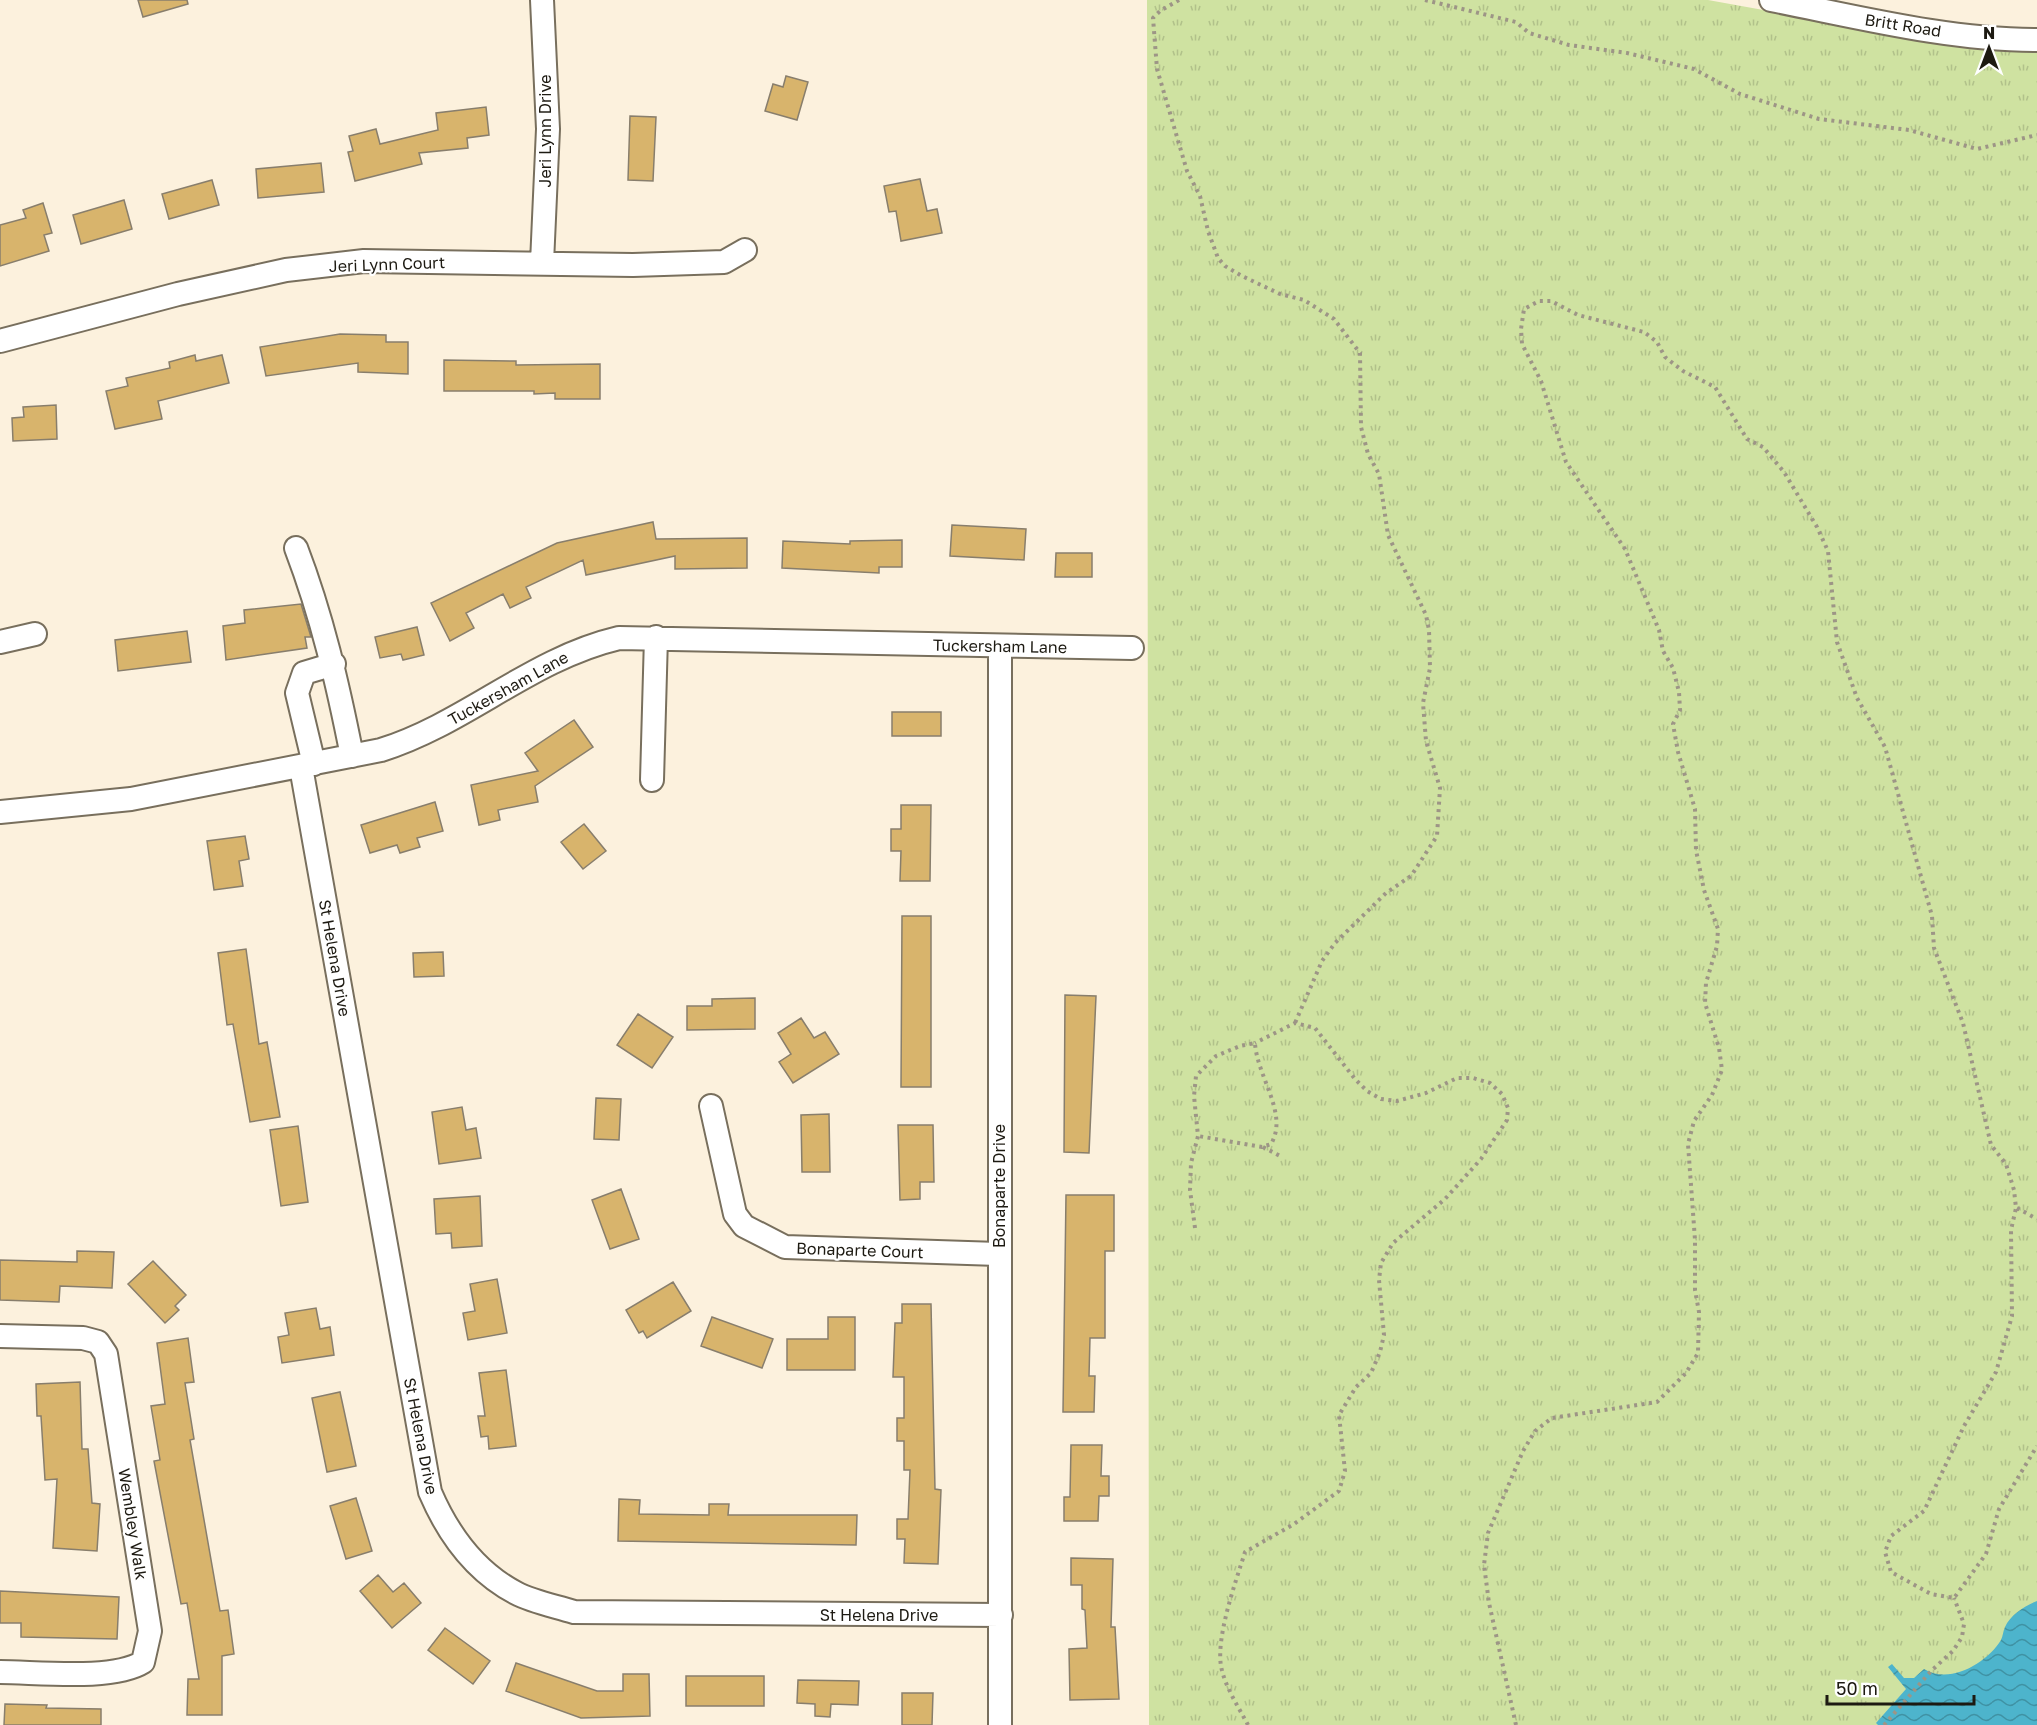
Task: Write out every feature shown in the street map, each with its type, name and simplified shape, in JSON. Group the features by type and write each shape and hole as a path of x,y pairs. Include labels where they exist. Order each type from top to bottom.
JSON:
{"street":[{"name":"Jeri Lynn Drive","path":"542,0 548,129 542,262"},
{"name":"Britt Road","path":"1772,0 1898,25 2001,40 2037,40"},
{"name":"Jeri Lynn Court","path":"0,341 178,294 286,270 364,261 542,262 633,266 724,262 745,250"},
{"path":"296,548 313,592 334,664 352,756"},
{"path":"0,642 35,634"},
{"path":"652,780 656,637"},
{"name":"Tuckersham Lane","path":"0,812 131,799 307,766 408,742 469,710 538,669 585,646 619,638 1132,648"},
{"name":"Bonaparte Drive","path":"1000,647 998,1254 1000,1725"},
{"name":"St Helena Drive","path":"334,664 304,673 297,693 307,766 430,1492 441,1518 472,1562 516,1593 574,1612 1000,1615"},
{"name":"Bonaparte Court","path":"711,1106 726,1183 735,1214 744,1226 785,1247 998,1254"},
{"name":"Wembley Walk","path":"0,1336 83,1338 98,1342 106,1354 150,1631 143,1662 130,1670 0,1672"}],"path":[{"path":"1179,0 1153,18 1153,42 1157,69 1187,171 1200,196 1213,246 1224,266 1280,294 1305,300 1334,319 1360,353 1361,427 1368,454 1379,474 1388,535 1426,615 1429,630 1430,668 1424,703 1426,741 1440,788 1437,836 1411,876 1386,893 1335,943 1322,961 1295,1023 1255,1043 1240,1046 1216,1056 1196,1076 1195,1113 1198,1136 1191,1162 1190,1190 1196,1228"},
{"path":"1425,0 1516,22 1529,33 1569,45 1644,57 1694,69 1740,94 1819,119 1909,130 1977,149 2037,135"},
{"path":"1516,1725 1489,1603 1484,1565 1488,1533 1523,1450 1535,1431 1552,1418 1583,1411 1635,1407 1657,1402 1686,1373 1698,1353 1699,1312 1695,1290 1695,1240 1688,1144 1694,1121 1712,1095 1722,1070 1719,1048 1705,1003 1706,983 1717,946 1718,928 1704,891 1696,850 1695,809 1678,752 1673,724 1680,710 1679,692 1673,668 1663,651 1659,630 1625,549 1566,462 1541,381 1522,344 1521,329 1524,309 1539,301 1551,301 1578,315 1644,332 1657,342 1665,357 1683,371 1715,387 1747,439 1763,447 1784,472 1817,527 1828,551 1837,642 1857,698 1886,747 1932,916 1934,948 1963,1023 1991,1145 2006,1164 2014,1190 2016,1208 2011,1230 2012,1316 1995,1372 1964,1426 1924,1511 1891,1536 1886,1552 1891,1572 1931,1594 1954,1598"},
{"path":"1248,1725 1227,1686 1221,1664 1225,1623 1245,1552 1294,1524 1339,1491 1345,1471 1340,1415 1356,1387 1371,1372 1380,1352 1384,1335 1379,1280 1381,1263 1393,1242 1445,1199 1481,1159 1507,1120 1508,1108 1502,1094 1490,1083 1473,1078 1457,1078 1426,1093 1397,1101 1381,1100 1366,1091 1314,1028 1295,1023"},
{"path":"1255,1043 1261,1078 1268,1089 1277,1122 1277,1134 1271,1144 1262,1147"},
{"path":"1198,1136 1262,1147 1282,1157"},
{"path":"2016,1208 2037,1219"},
{"path":"1954,1598 1986,1554 1999,1509 2037,1446"},
{"path":"1884,1725 1932,1670 1953,1651 1962,1637 1964,1624 1954,1598"}],"green space":[{"path":"1147,0 1708,0 1803,17 2037,44 2037,1725 1149,1725"}],"water":[{"path":"2037,1601 2037,1725 1878,1725 1876,1723 1906,1689 1888,1667 1892,1664 1904,1678 1914,1678 1924,1669 1945,1674 1967,1669 1995,1649 2007,1623 2014,1615"}],"building":[{"path":"138,0 187,0 188,4 143,17"},
{"path":"786,76 808,82 797,120 765,111 773,84 783,87"},
{"path":"486,107 489,135 467,138 468,148 419,153 422,164 355,181 348,152 353,151 349,136 376,129 380,144 438,130 436,113"},
{"path":"630,116 656,117 653,181 628,180"},
{"path":"321,163 324,192 258,198 256,169"},
{"path":"920,179 927,211 937,209 942,233 901,241 896,211 889,212 884,186"},
{"path":"212,180 219,205 169,219 162,194"},
{"path":"124,200 132,229 81,244 73,215"},
{"path":"43,203 52,233 44,235 49,251 0,266 0,225 26,218 23,210"},
{"path":"340,334 386,335 386,342 408,342 408,374 358,372 358,363 266,376 260,347"},
{"path":"195,355 196,361 222,355 229,383 158,401 162,419 115,429 106,391 128,386 126,378 170,368 169,362"},
{"path":"444,360 516,361 516,365 600,364 600,399 555,399 555,393 534,394 534,391 444,391"},
{"path":"56,405 57,439 13,441 12,418 24,417 23,407"},
{"path":"653,522 656,539 747,538 747,568 675,569 675,556 586,575 583,560 526,587 531,598 510,608 503,594 466,613 474,628 450,641 431,603 557,543"},
{"path":"952,525 1026,529 1024,560 950,556"},
{"path":"902,540 902,567 879,567 879,573 782,568 783,541 850,544 850,541"},
{"path":"1056,553 1092,553 1092,577 1055,577"},
{"path":"301,604 311,637 305,637 307,648 226,660 223,626 245,623 244,610"},
{"path":"417,627 424,655 403,660 401,654 380,658 375,637"},
{"path":"187,631 191,662 118,671 115,640"},
{"path":"892,712 941,712 941,736 892,736"},
{"path":"574,720 593,747 535,786 538,802 498,810 500,820 479,825 471,785 538,771 525,753"},
{"path":"435,802 443,831 417,838 420,847 400,853 397,845 370,853 361,825"},
{"path":"901,805 931,805 930,881 900,881 901,851 891,851 891,829 901,829"},
{"path":"584,824 606,851 583,869 561,842"},
{"path":"245,836 249,859 239,861 243,886 214,890 207,841"},
{"path":"902,916 931,916 931,1087 901,1087"},
{"path":"246,949 259,1044 267,1042 280,1117 250,1122 233,1024 227,1025 218,953"},
{"path":"443,952 444,976 414,977 413,953"},
{"path":"1065,995 1096,996 1089,1153 1064,1152"},
{"path":"755,998 755,1029 687,1030 687,1006 712,1006 712,999"},
{"path":"638,1014 673,1037 652,1068 617,1045"},
{"path":"801,1018 814,1038 825,1032 839,1054 793,1083 779,1062 791,1054 778,1033"},
{"path":"596,1098 621,1099 619,1140 594,1139"},
{"path":"462,1107 466,1130 476,1128 481,1158 439,1164 432,1112"},
{"path":"829,1114 830,1172 802,1172 801,1115"},
{"path":"898,1125 933,1125 934,1182 920,1182 920,1199 900,1200"},
{"path":"298,1126 308,1202 281,1206 270,1130"},
{"path":"621,1189 639,1239 610,1249 592,1200"},
{"path":"1066,1195 1114,1195 1114,1251 1105,1251 1105,1338 1090,1338 1089,1376 1095,1376 1094,1412 1063,1412"},
{"path":"480,1196 482,1246 452,1248 451,1233 436,1234 434,1199"},
{"path":"77,1251 114,1252 112,1288 60,1286 59,1302 0,1300 0,1260 77,1262"},
{"path":"153,1261 186,1295 175,1306 179,1310 165,1323 128,1284"},
{"path":"497,1279 507,1333 468,1340 463,1313 475,1311 470,1284"},
{"path":"673,1282 691,1311 647,1338 643,1331 639,1333 626,1310"},
{"path":"902,1304 931,1304 935,1489 941,1490 938,1564 904,1563 905,1539 897,1539 897,1519 908,1519 910,1470 904,1470 904,1441 897,1441 897,1418 904,1418 904,1377 893,1377 895,1323 902,1323"},
{"path":"316,1308 320,1329 330,1327 334,1355 282,1363 278,1337 289,1335 285,1313"},
{"path":"712,1317 773,1339 762,1368 701,1346"},
{"path":"828,1317 855,1317 855,1370 787,1370 787,1339 828,1339"},
{"path":"188,1338 194,1382 185,1383 194,1439 190,1440 220,1611 228,1610 234,1654 222,1656 222,1715 187,1715 188,1679 199,1679 187,1603 181,1604 154,1461 160,1460 151,1406 165,1404 157,1343"},
{"path":"506,1370 516,1446 489,1449 488,1436 481,1437 478,1416 485,1416 479,1373"},
{"path":"80,1382 82,1449 88,1449 92,1503 100,1504 97,1551 53,1548 57,1479 45,1480 41,1416 37,1416 36,1384"},
{"path":"340,1392 356,1466 327,1472 312,1398"},
{"path":"1071,1445 1102,1445 1101,1476 1109,1476 1109,1496 1099,1496 1098,1521 1064,1521 1064,1497 1070,1497"},
{"path":"356,1498 372,1551 346,1559 330,1506"},
{"path":"619,1499 640,1500 639,1514 709,1515 709,1504 729,1504 728,1515 857,1515 856,1545 618,1541"},
{"path":"1071,1558 1113,1559 1111,1627 1115,1627 1119,1699 1070,1700 1069,1649 1087,1648 1085,1610 1082,1609 1082,1585 1071,1585"},
{"path":"378,1575 393,1592 404,1583 421,1603 392,1628 360,1591"},
{"path":"0,1591 119,1597 117,1639 21,1637 21,1623 0,1623"},
{"path":"445,1628 490,1661 473,1684 428,1650"},
{"path":"516,1663 597,1691 623,1691 623,1674 649,1674 650,1716 581,1718 506,1691"},
{"path":"686,1676 764,1676 764,1706 686,1706"},
{"path":"798,1680 859,1681 858,1705 831,1704 830,1717 815,1716 815,1704 797,1703"},
{"path":"902,1693 933,1693 932,1725 902,1725"},
{"path":"5,1704 47,1705 46,1708 101,1709 101,1725 4,1725"}]}
